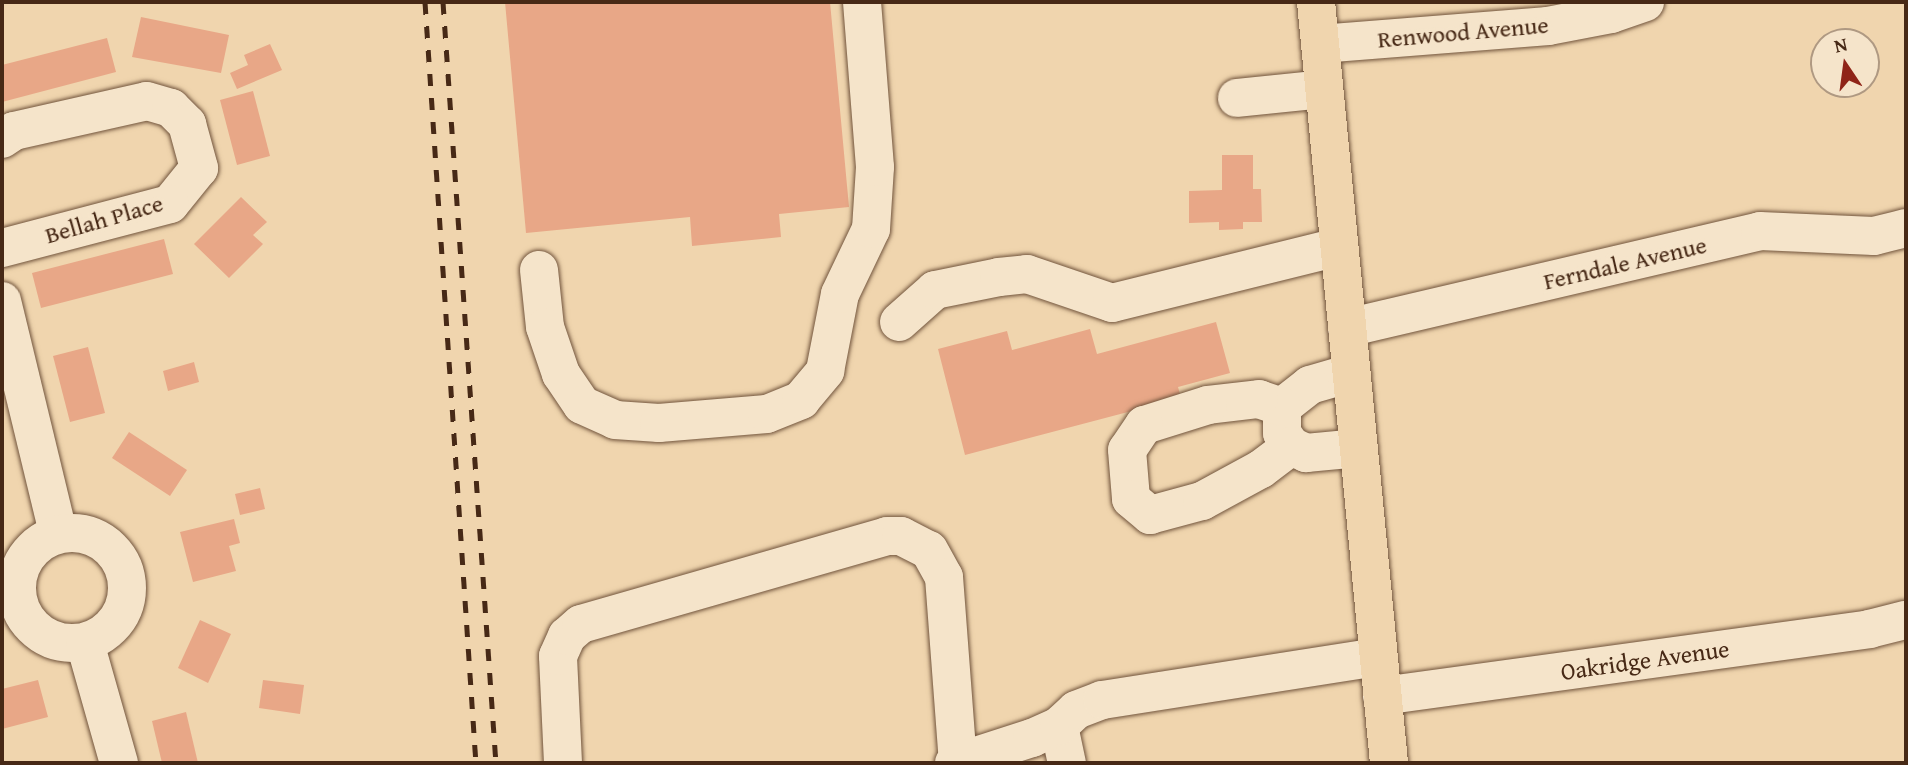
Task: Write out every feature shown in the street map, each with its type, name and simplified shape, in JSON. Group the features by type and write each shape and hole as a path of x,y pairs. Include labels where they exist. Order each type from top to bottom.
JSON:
{"main road":[{"path":"1316,2 1389,763"}],"street":[{"path":"539,270 545,327 561,374 582,405 615,420 659,423 767,414 801,400 825,372 840,294 871,229 875,167 862,2"},
{"name":"Renwood Avenue","path":"1320,44 1548,26 1611,14 1645,2"},
{"path":"1237,98 1324,89"},
{"name":"Bellah Place","path":"2,139 14,131 147,101 171,108 187,124 199,168 170,204 2,248"},
{"name":"Ferndale Avenue","path":"1347,328 1760,231 1874,236 1906,228"},
{"path":"899,322 935,290 999,277 1027,274 1112,303 1339,247"},
{"path":"2,301 58,533"},
{"path":"1282,407 1310,385 1351,373"},
{"path":"1282,407 1259,400 1208,405 1144,425 1127,450 1131,499 1150,515 1202,501 1261,469 1291,446"},
{"path":"1282,407 1282,433 1291,446 1306,453 1359,448"},
{"path":"58,533 102,539 128,574 121,618 85,643 46,638 10,612 16,578 31,549 58,533"},
{"path":"563,763 558,656 567,636 581,624 887,536 901,536 929,550 944,577 956,763 1059,726 1076,710 1102,700 1378,657"},
{"name":"Oakridge Avenue","path":"1382,696 1868,629 1906,620"},
{"path":"85,643 119,763"},
{"path":"1059,726 1067,763"}],"building":[{"path":"505,2 830,2 849,207 779,214 781,237 692,246 690,217 526,233"},
{"path":"141,17 229,35 221,73 132,57"},
{"path":"107,38 116,72 2,102 2,65"},
{"path":"270,44 282,70 237,89 230,73 248,65 244,55"},
{"path":"253,91 270,156 237,165 220,100"},
{"path":"1222,155 1253,155 1253,189 1261,189 1262,222 1243,222 1243,229 1219,230 1219,222 1189,223 1189,191 1222,190"},
{"path":"241,197 267,222 253,235 263,244 229,278 194,244"},
{"path":"164,239 173,274 41,308 32,273"},
{"path":"1216,322 1230,373 1178,387 1181,398 965,455 938,349 1007,331 1012,350 1090,329 1097,354"},
{"path":"88,347 105,413 70,422 53,356"},
{"path":"194,362 199,382 168,391 163,371"},
{"path":"129,432 187,470 170,496 112,458"},
{"path":"260,488 265,509 240,515 235,494"},
{"path":"234,519 240,543 229,546 236,571 193,582 180,532"},
{"path":"200,620 231,634 208,683 178,668"},
{"path":"38,680 48,717 2,729 2,689"},
{"path":"263,680 304,685 300,714 259,708"},
{"path":"186,712 198,763 162,763 152,721"}],"railway":[{"path":"425,2 476,763"},
{"path":"443,2 496,763"}]}
